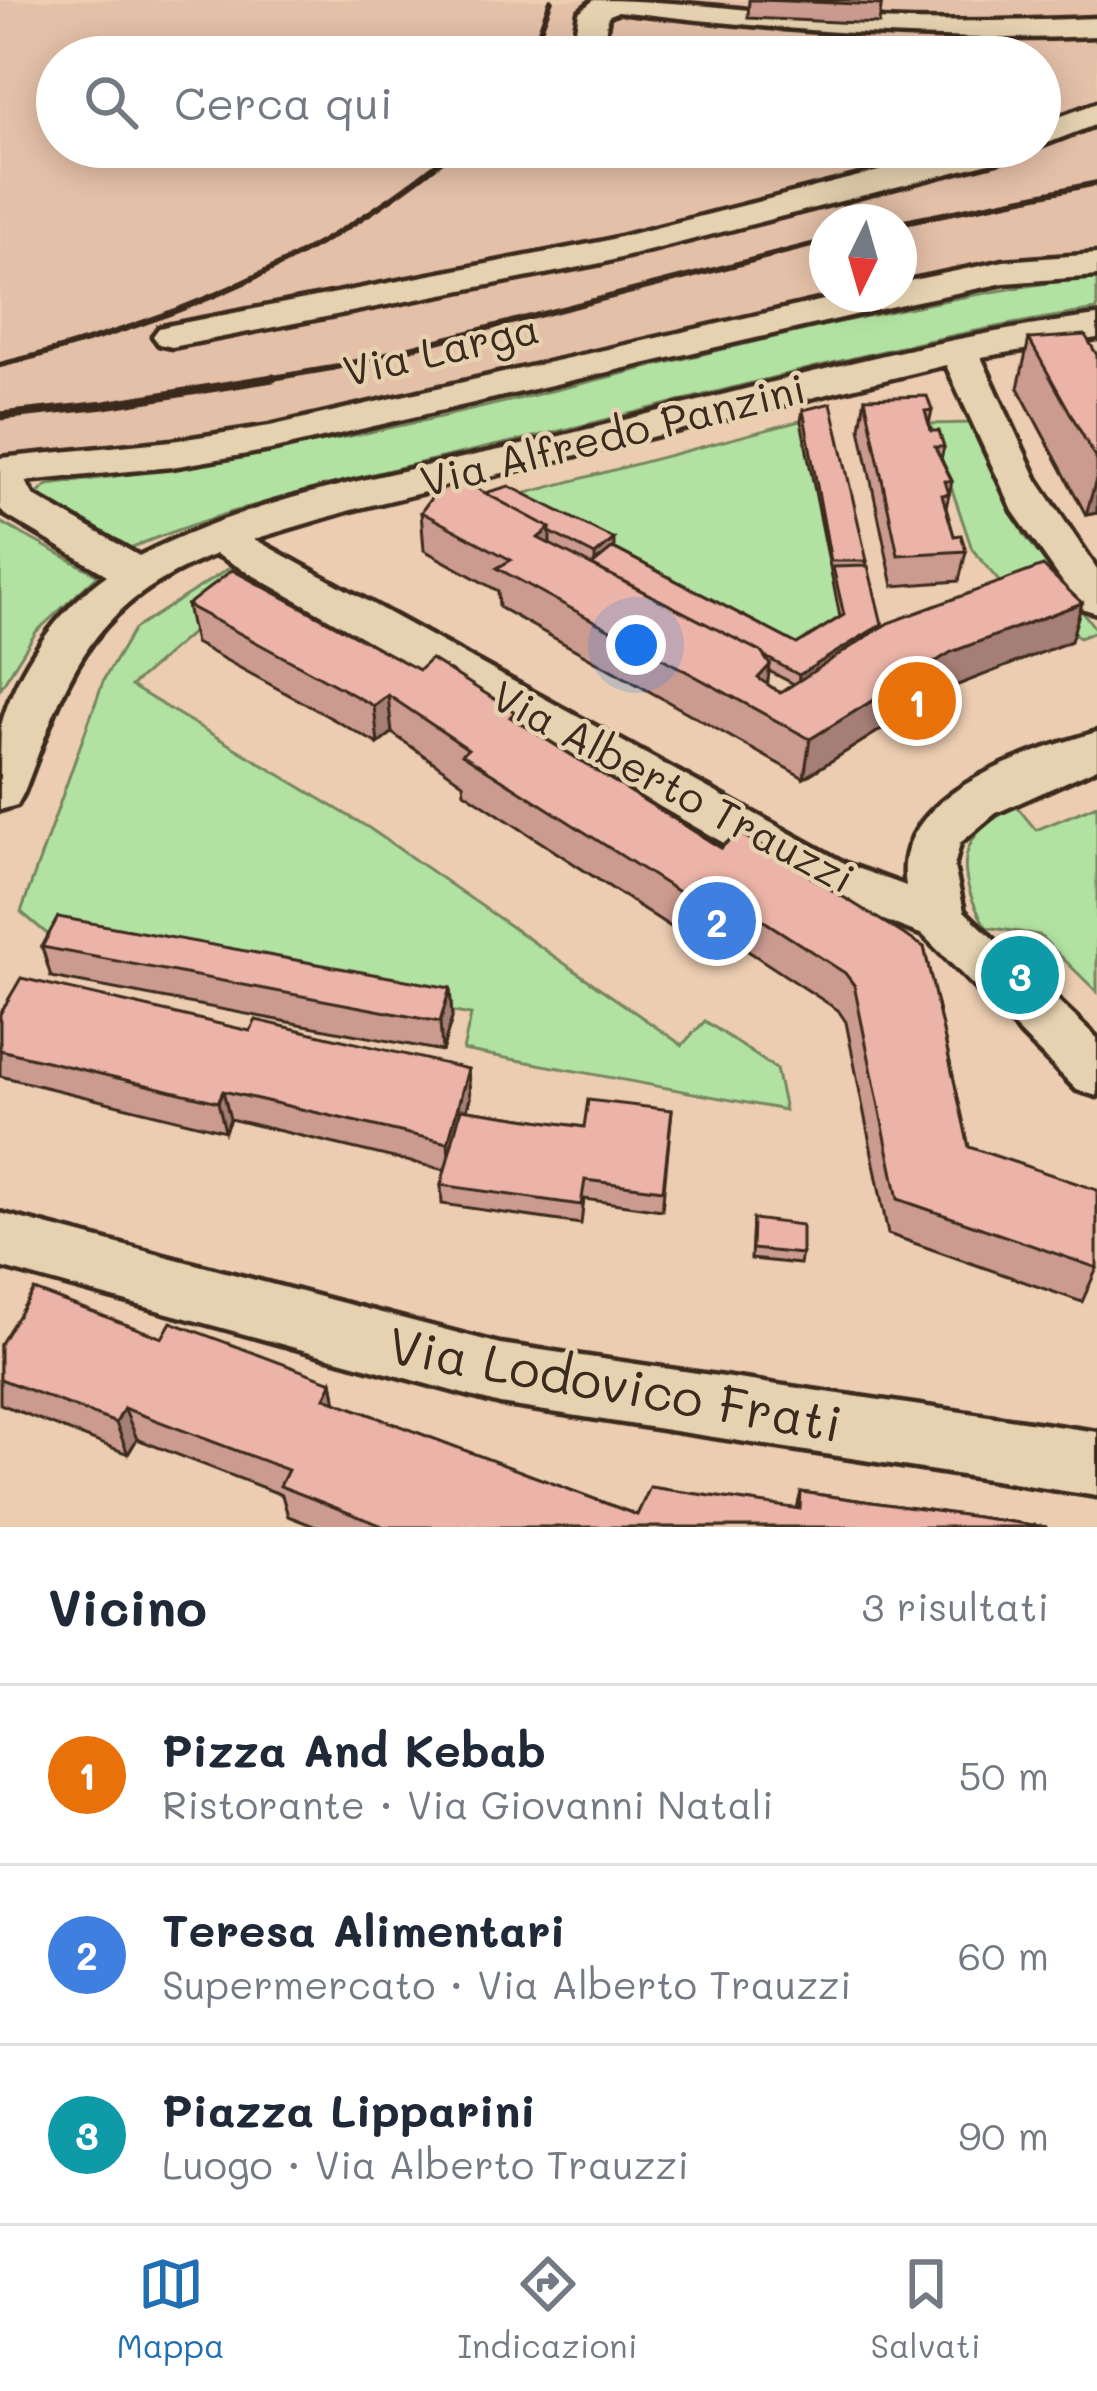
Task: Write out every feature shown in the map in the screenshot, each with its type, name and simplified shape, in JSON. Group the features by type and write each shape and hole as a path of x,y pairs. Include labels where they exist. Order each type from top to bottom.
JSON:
{"street":[{"path":"591,36 594,12 613,2 835,26 980,32 1097,27"},
{"path":"1061,55 1097,52"},
{"path":"1061,128 1097,113"},
{"path":"172,336 580,257 930,168"},
{"name":"Via Larga","path":"917,290 1004,272 1097,265"},
{"name":"Via Larga","path":"0,473 152,457 270,438 820,312"},
{"name":"Via Alfredo Panzini","path":"0,792 42,684 69,638 100,601 138,574 220,538 332,504 959,350 1097,327"},
{"path":"959,350 996,446 1068,566 1097,598"},
{"path":"0,473 19,505 138,574"},
{"name":"Via Alberto Trauzzi","path":"220,538 828,878 941,921 1097,1073"},
{"path":"941,921 928,878 932,844 960,813 998,789 1097,749"},
{"name":"Via Lodovico Frati","path":"0,1240 500,1374 1097,1464"}],"shaded area":[{"path":"0,0 1097,0 1097,248 917,276 917,204 809,204 809,300 331,411 156,440 0,457"}],"green space":[{"path":"1097,276 1097,310 905,346 357,478 242,509 130,548 37,501 37,494 48,485 373,431 864,317 917,312 917,306"},
{"path":"830,413 866,577 798,686 592,576 595,566 477,506"},
{"path":"972,423 1024,534 1097,631 1079,638 1040,597 1017,603 972,549 930,424"},
{"path":"0,522 98,575 36,632 0,689"},
{"path":"228,569 256,577 131,686 369,828 682,1045 705,1021 776,1069 785,1110 463,1050 471,1015 58,943 21,912 104,679 134,629"},
{"path":"1097,805 1097,992 1039,935 986,927 969,889 966,856 981,829 1017,807 1036,830"}],"building":[{"path":"762,0 882,0 881,5"},
{"path":"1085,335 1097,355 1097,461 1029,339"},
{"path":"927,396 932,410 925,411 931,431 939,431 944,447 935,447 952,481 945,481 949,494 942,495 954,536 961,535 966,551 898,555 865,398"},
{"path":"831,403 867,561 831,561 803,410"},
{"path":"461,480 550,528 538,538 761,652 770,665 758,678 780,693 888,623 1043,566 1082,603 951,652 810,739 497,568 511,560 421,512 434,494"},
{"path":"509,486 614,539 595,555 485,493"},
{"path":"613,548 797,644 844,615 833,567 868,566 882,624 799,675 592,565"},
{"path":"232,570 419,670 431,659 515,712 510,717 721,848 738,832 924,947 969,1147 1097,1190 1097,1268 898,1199 854,985 845,973 697,878 680,893 462,754 468,749 388,695 374,706 187,605"},
{"path":"58,917 450,988 440,1022 42,947"},
{"path":"21,978 250,1031 256,1020 468,1069 448,1143 223,1091 218,1102 0,1050 0,1014"},
{"path":"588,1100 672,1110 663,1190 585,1180 581,1205 441,1185 461,1109 584,1127"},
{"path":"753,1219 802,1225 802,1254 752,1249"},
{"path":"34,1290 162,1338 171,1322 332,1382 325,1398 637,1515 650,1487 800,1509 801,1492 1047,1527 385,1527 280,1486 288,1470 124,1408 116,1423 0,1379 0,1345"}],"railway":[{"path":"538,36 551,0"},
{"path":"0,365 124,329 242,283 353,223 431,168"},
{"path":"917,219 1097,183"},
{"path":"268,379 332,368 809,246"},
{"path":"268,379 273,378"},
{"path":"0,416 268,379"},
{"path":"255,381 268,379"}],"place":[{"name":"Pizza And Kebab","path":"917,701"},
{"name":"Teresa Alimentari","path":"717,921"},
{"name":"Piazza Lipparini","path":"1020,975"}]}
